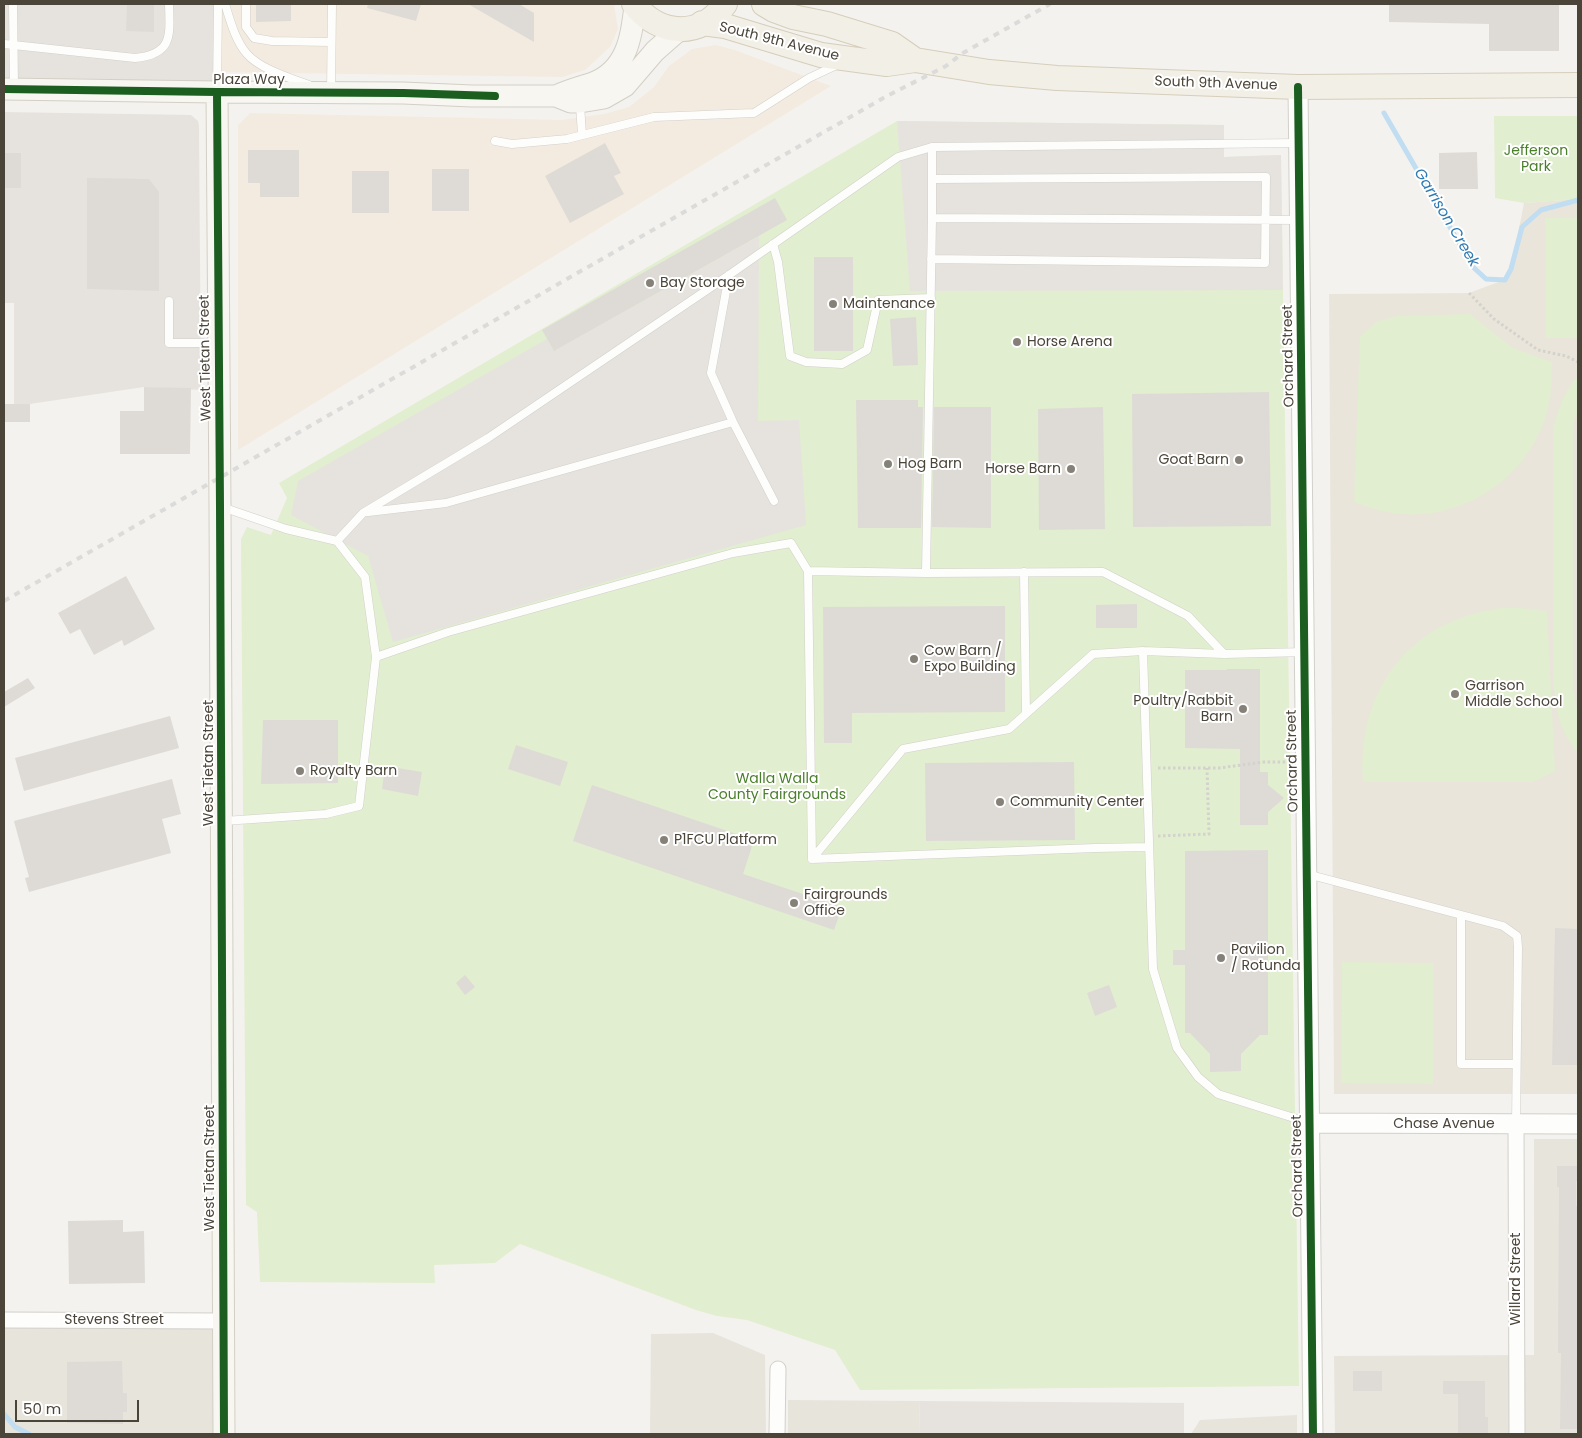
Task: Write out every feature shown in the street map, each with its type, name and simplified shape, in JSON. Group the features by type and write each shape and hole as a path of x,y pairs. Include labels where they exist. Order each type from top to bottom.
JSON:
{"main road":[{"name":"Plaza Way","path":"556,96 572,88 594,82 608,74 620,61 632,36 635,4"},
{"path":"635,4 653,22 669,28 680,29 690,28 702,23 713,16 725,4"},
{"name":"South 9th Avenue","path":"764,4 793,18 827,24 892,44 916,60"},
{"name":"South 9th Avenue","path":"702,23 725,26 821,55 887,64 916,60 989,72 1056,78 1298,87 1578,85"},
{"name":"Plaza Way","path":"9,89 556,96 571,102 580,102 604,98 625,86 655,51 680,29"},
{"name":"West Tietan Street","path":"217,92 224,1434"}],"street":[{"name":"Orchard Street","path":"1298,87 1313,1434"},
{"name":"Chase Avenue","path":"1310,1124 1578,1124"},
{"name":"Willard Street","path":"1516,1124 1517,1434"},
{"name":"Stevens Street","path":"4,1320 223,1321"},
{"path":"777,1434 778,1369"}],"lane":[{"path":"9,89 14,44 13,4"},
{"path":"4,44 135,58 147,57 161,51 167,44 169,36 169,4"},
{"path":"217,92 218,4"},
{"path":"225,4 234,32 247,54 269,69 331,92 332,4"},
{"path":"246,4 246,27 254,38 272,41 331,42"},
{"path":"495,141 512,144 568,139 654,117 754,113 809,78 849,59"},
{"path":"580,102 582,135"},
{"path":"337,541 364,513 488,438 898,157 932,147 1299,143"},
{"path":"926,573 932,147"},
{"path":"931,259 1265,263 1266,176 932,179"},
{"path":"932,218 1300,220"},
{"path":"773,244 778,262 790,356 806,362 842,364 866,350 878,300 931,298"},
{"path":"729,274 711,373 774,501"},
{"path":"169,301 169,343 219,344"},
{"path":"364,513 446,503 734,422"},
{"path":"220,506 286,529 337,541 365,577 376,657 359,806 326,814 221,821"},
{"path":"376,657 448,632 733,553 791,543 808,571 812,859"},
{"path":"808,571 926,573 1103,572 1188,616 1224,654"},
{"path":"1024,572 1026,714"},
{"path":"812,859 902,749 1009,729 1093,654 1143,652 1224,654 1305,652"},
{"path":"1143,652 1153,969 1177,1048 1198,1077 1218,1094 1310,1124"},
{"path":"812,859 1149,847"},
{"path":"1307,874 1503,926 1517,936 1516,1124"},
{"path":"1462,915 1462,1064 1516,1064"}],"path":[{"path":"1469,292 1494,319 1538,350 1566,356 1578,362"},
{"path":"1147,768 1219,768 1264,762 1306,762"},
{"path":"1149,836 1209,834 1207,768"}],"shaded area":[{"path":"4,4 614,4 618,29 610,47 585,70 562,77 4,69"},
{"path":"4,4 218,4 217,92 4,89"},
{"path":"716,45 735,50 831,86 238,450 238,125 250,113 562,120 604,114 629,107 654,87 669,66 692,49"},
{"path":"4,112 191,115 198,121 201,390 144,387 30,404 14,404 14,303 4,303"},
{"path":"897,121 1224,125 1224,157 1281,155 1283,290 910,291"},
{"name":"Garrison Middle School","path":"1578,199 1578,1094 1334,1094 1329,294 1469,293 1504,280 1511,269 1524,203"},
{"path":"759,236 758,421 799,420 806,525 393,642 368,556 291,515 298,481 547,339 554,351"},
{"path":"1534,1139 1578,1139 1578,1434 1335,1434 1334,1356 1534,1355"},
{"path":"4,1321 223,1321 224,1434 4,1434"},
{"path":"713,1333 765,1355 766,1434 650,1434 651,1334"},
{"path":"788,1400 920,1401 919,1434 788,1434"},
{"path":"920,1401 1184,1403 1184,1434 919,1434"},
{"path":"1297,1415 1297,1434 1191,1434 1200,1420"}],"green space":[{"name":"Jefferson Park","path":"1494,116 1578,116 1578,199 1524,203 1495,198"},
{"name":"Walla Walla County Fairgrounds","path":"897,121 1224,125 1224,157 1281,155 1299,1386 860,1390 835,1350 747,1320 717,1316 696,1310 520,1244 495,1263 434,1265 435,1283 260,1282 257,1212 246,1205 241,539 247,527 271,535 287,498 279,483"},
{"path":"1545,218 1578,218 1578,338 1545,338"},
{"path":"1470,314 1513,348 1552,362 1549,405 1535,442 1520,463 1503,480 1483,495 1461,505 1437,512 1412,514 1383,511 1354,502 1360,336 1376,322 1396,316"},
{"path":"1578,376 1578,410 1573,426 1573,688 1578,715 1578,753 1564,731 1556,707 1554,690 1554,425 1563,399 1569,387"},
{"path":"1511,607 1547,611 1555,771 1533,782 1363,782 1363,747 1370,715 1381,687 1398,662 1420,641 1446,624 1477,613"},
{"path":"1342,962 1434,963 1433,1084 1341,1083"}],"building":[{"path":"127,4 154,4 154,32 126,31"},
{"path":"256,4 291,4 291,21 256,22"},
{"path":"368,4 421,4 416,21 367,8"},
{"path":"468,4 519,4 534,13 534,42"},
{"path":"1389,4 1559,4 1559,51 1489,51 1489,24 1389,22"},
{"path":"605,143 621,173 614,176 624,194 570,223 545,176"},
{"path":"248,150 299,150 299,197 260,197 260,183 248,183"},
{"path":"1477,152 1478,189 1439,189 1439,153"},
{"path":"4,153 21,153 21,188 4,188"},
{"path":"432,169 469,169 469,211 432,211"},
{"path":"352,171 389,171 389,213 352,213"},
{"path":"87,178 149,179 159,192 159,291 87,289"},
{"name":"Bay Storage","path":"775,198 787,220 554,351 542,330"},
{"name":"Maintenance","path":"814,257 853,257 853,351 814,351"},
{"name":"Maintenance","path":"916,317 918,365 893,366 890,319"},
{"path":"144,387 191,388 190,454 120,454 120,411 144,411"},
{"path":"1269,392 1271,526 1133,527 1132,394"},
{"name":"Hog Barn","path":"856,400 918,400 918,407 923,407 921,528 858,528"},
{"path":"4,404 30,404 30,422 4,422"},
{"path":"934,407 991,407 991,528 932,527"},
{"name":"Horse Barn","path":"1103,407 1105,529 1039,530 1038,409"},
{"path":"126,576 155,629 124,646 122,640 94,655 80,629 70,634 58,613"},
{"path":"1137,604 1137,628 1096,628 1096,605"},
{"name":"Cow Barn / Expo Building","path":"1005,606 1005,712 852,713 852,743 824,743 823,607"},
{"path":"1260,669 1260,772 1268,772 1268,785 1284,798 1268,812 1268,825 1240,825 1240,749 1185,748 1185,670"},
{"path":"28,678 35,688 4,707 4,692"},
{"path":"170,716 179,748 24,791 15,758"},
{"path":"263,720 338,720 338,783 261,784"},
{"path":"516,745 568,762 560,786 508,769"},
{"name":"Community Center","path":"1074,762 1075,840 926,841 925,763"},
{"path":"385,766 422,772 418,796 382,789"},
{"path":"172,779 181,814 162,819 171,853 29,892 25,878 29,877 14,821"},
{"name":"P1FCU Platform","path":"592,785 754,840 743,874 842,907 834,930 573,841"},
{"name":"Pavilion / Rotunda","path":"1268,850 1268,1035 1260,1035 1241,1054 1241,1071 1210,1072 1210,1054 1190,1033 1185,1033 1185,965 1173,965 1173,950 1185,950 1185,851"},
{"path":"1555,928 1578,929 1578,1065 1552,1065"},
{"path":"465,975 475,987 465,995 456,983"},
{"path":"1109,985 1117,1007 1095,1016 1087,993"},
{"path":"1557,1166 1578,1166 1576,1206 1578,1206 1578,1429 1560,1429 1561,1353 1558,1353 1559,1187 1557,1187"},
{"path":"123,1220 123,1232 144,1231 145,1283 69,1284 68,1221"},
{"path":"122,1361 123,1393 127,1393 127,1412 123,1412 123,1424 67,1423 67,1362"},
{"path":"1353,1371 1382,1371 1382,1391 1353,1391"},
{"path":"1443,1381 1485,1381 1485,1417 1488,1417 1488,1433 1458,1433 1458,1394 1443,1394"}],"waterway":[{"name":"Garrison Creek","path":"1384,113 1473,267 1486,279 1505,280 1511,269 1522,227 1541,210 1578,200"},
{"path":"4,1414 15,1427 29,1434"}],"railway":[{"path":"4,601 887,96 946,66 963,53 1050,4"}],"cycle path":[{"path":"1298,87 1313,1434"},
{"path":"4,89 403,93 495,96"},
{"path":"217,92 224,1434"}],"place":[{"name":"Bay Storage","path":"650,283"},
{"name":"Maintenance","path":"833,304"},
{"name":"Horse Arena","path":"1017,342"},
{"name":"Goat Barn","path":"1239,460"},
{"name":"Hog Barn","path":"888,464"},
{"name":"Horse Barn","path":"1071,469"},
{"name":"Cow Barn / Expo Building","path":"914,659"},
{"name":"Garrison Middle School","path":"1455,694"},
{"name":"Poultry/Rabbit Barn","path":"1243,709"},
{"name":"Royalty Barn","path":"300,771"},
{"name":"Community Center","path":"1000,802"},
{"name":"P1FCU Platform","path":"664,840"},
{"name":"Fairgrounds Office","path":"794,903"},
{"name":"Pavilion / Rotunda","path":"1221,958"}]}
